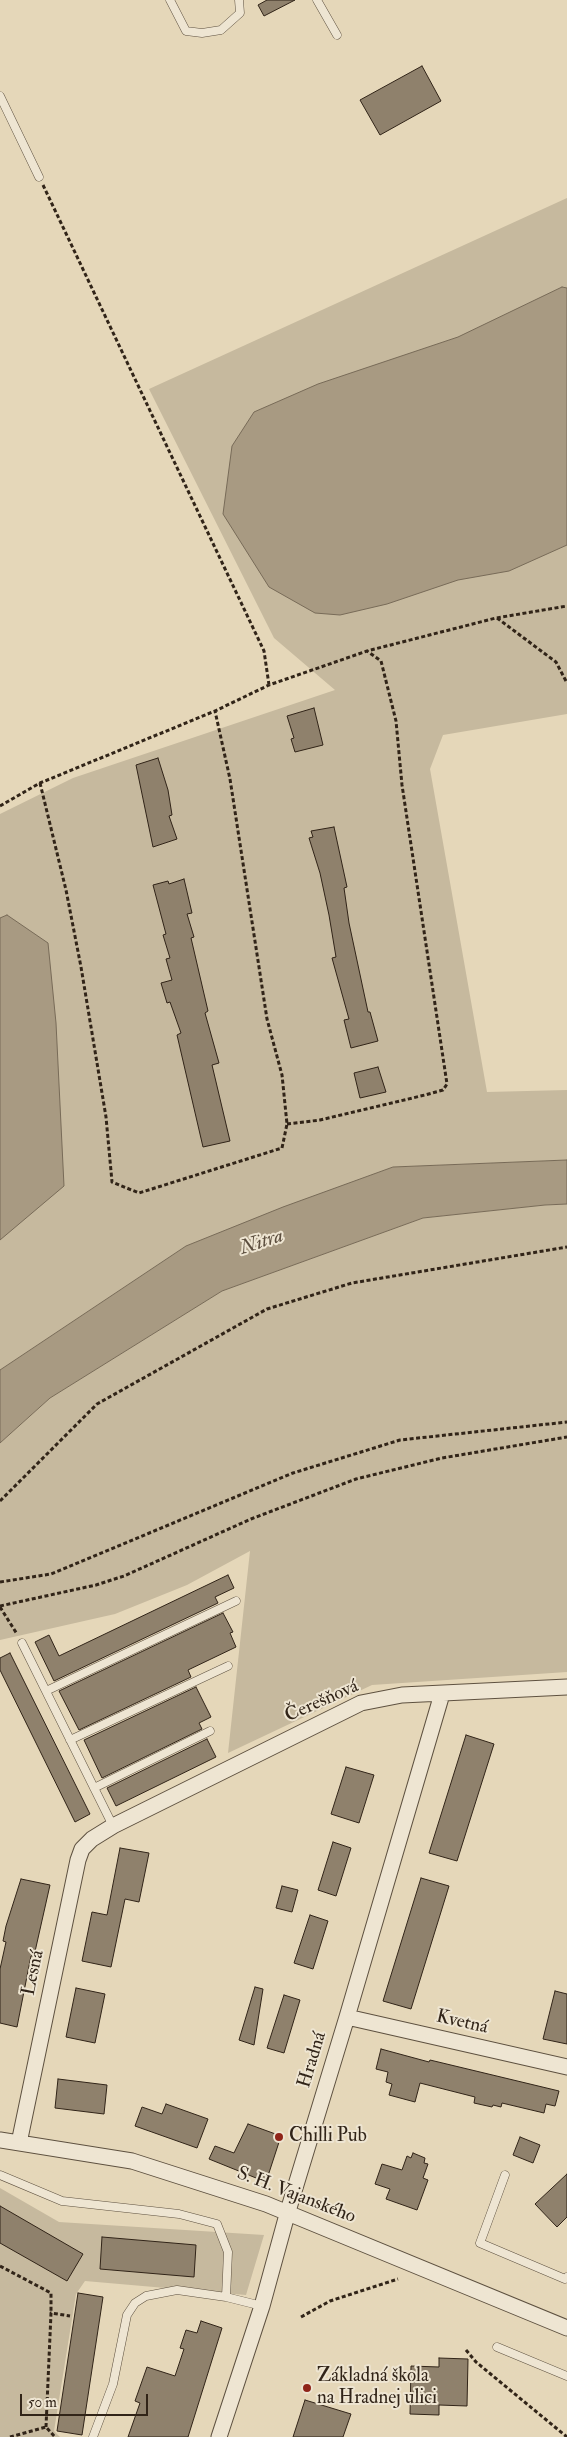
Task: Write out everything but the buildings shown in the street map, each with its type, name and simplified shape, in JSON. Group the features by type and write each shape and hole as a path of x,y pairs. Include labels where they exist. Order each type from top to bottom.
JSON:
{"street":[{"name":"Čerešňová","path":"113,1826 360,1703 402,1695 567,1687"},
{"name":"Hradná","path":"219,2437 262,2306 288,2211 348,2017 442,1694"},
{"name":"Lesná","path":"19,2143 78,1860 82,1849 92,1839 113,1826"},
{"name":"Kvetná","path":"348,2017 567,2067"},
{"name":"S. H. Vajanského","path":"0,2140 132,2161 288,2211 567,2328"}],"lane":[{"path":"170,0 186,31 202,33 221,30 240,13 239,0"},
{"path":"318,0 337,35"},
{"path":"0,96 39,177"},
{"path":"46,1691 236,1600"},
{"path":"22,1643 113,1826"},
{"path":"70,1740 228,1666"},
{"path":"94,1788 210,1731"},
{"path":"0,2175 62,2201 179,2214 217,2224 228,2252 226,2297"},
{"path":"505,2175 480,2243 565,2279 567,2277"},
{"path":"92,2437 113,2384 127,2315 135,2303 146,2296 177,2290 226,2297 262,2306"},
{"path":"497,2347 567,2376"}],"path":[{"path":"39,177 264,651 269,685"},
{"path":"0,806 40,783 215,711 269,685 367,651 496,618 567,606"},
{"path":"496,618 556,662 567,683"},
{"path":"286,1124 320,1120 425,1095 443,1090 447,1084 402,784 396,721 382,661 367,651"},
{"path":"40,783 66,890 81,967 106,1117 112,1182 139,1193 282,1148 286,1124 282,1075 267,1019 232,788 215,711"},
{"path":"0,1501 97,1404 267,1309 352,1283 567,1247"},
{"path":"0,1582 52,1574 293,1473 400,1440 567,1422"},
{"path":"22,1643 0,1606 96,1585 124,1576 251,1519 356,1479 467,1453 567,1437"},
{"path":"0,2266 51,2293 46,2427 55,2437"},
{"path":"301,2318 330,2301 398,2278"},
{"path":"51,2313 70,2316"},
{"path":"466,2350 476,2362 566,2437"},
{"path":"10,2437 46,2427"}],"shaded area":[{"path":"567,198 567,714 443,735 430,769 487,1092 567,1090 567,1160 393,1167 186,1246 0,1370 0,814 73,778 335,690 274,638 149,389"},
{"path":"567,1204 567,1672 372,1685 228,1753 250,1551 187,1585 115,1614 0,1640 0,1443 50,1398 222,1291 423,1218"},
{"path":"0,2188 59,2222 264,2235 246,2295 85,2281 76,2294 54,2431 60,2437 0,2437"}],"water":[{"path":"562,287 567,288 567,545 509,571 458,580 387,604 340,615 315,613 269,587 223,514 232,446 254,412 318,384 458,337"},
{"path":"7,915 48,943 56,1023 64,1186 0,1240 0,918"},
{"name":"Nitra","path":"567,1160 567,1204 423,1218 222,1291 50,1398 0,1443 0,1370 186,1246 283,1207 393,1167"}],"place":[{"name":"Chilli Pub","path":"279,2137"},
{"name":"Základná škola na Hradnej ulici","path":"307,2388"}]}
